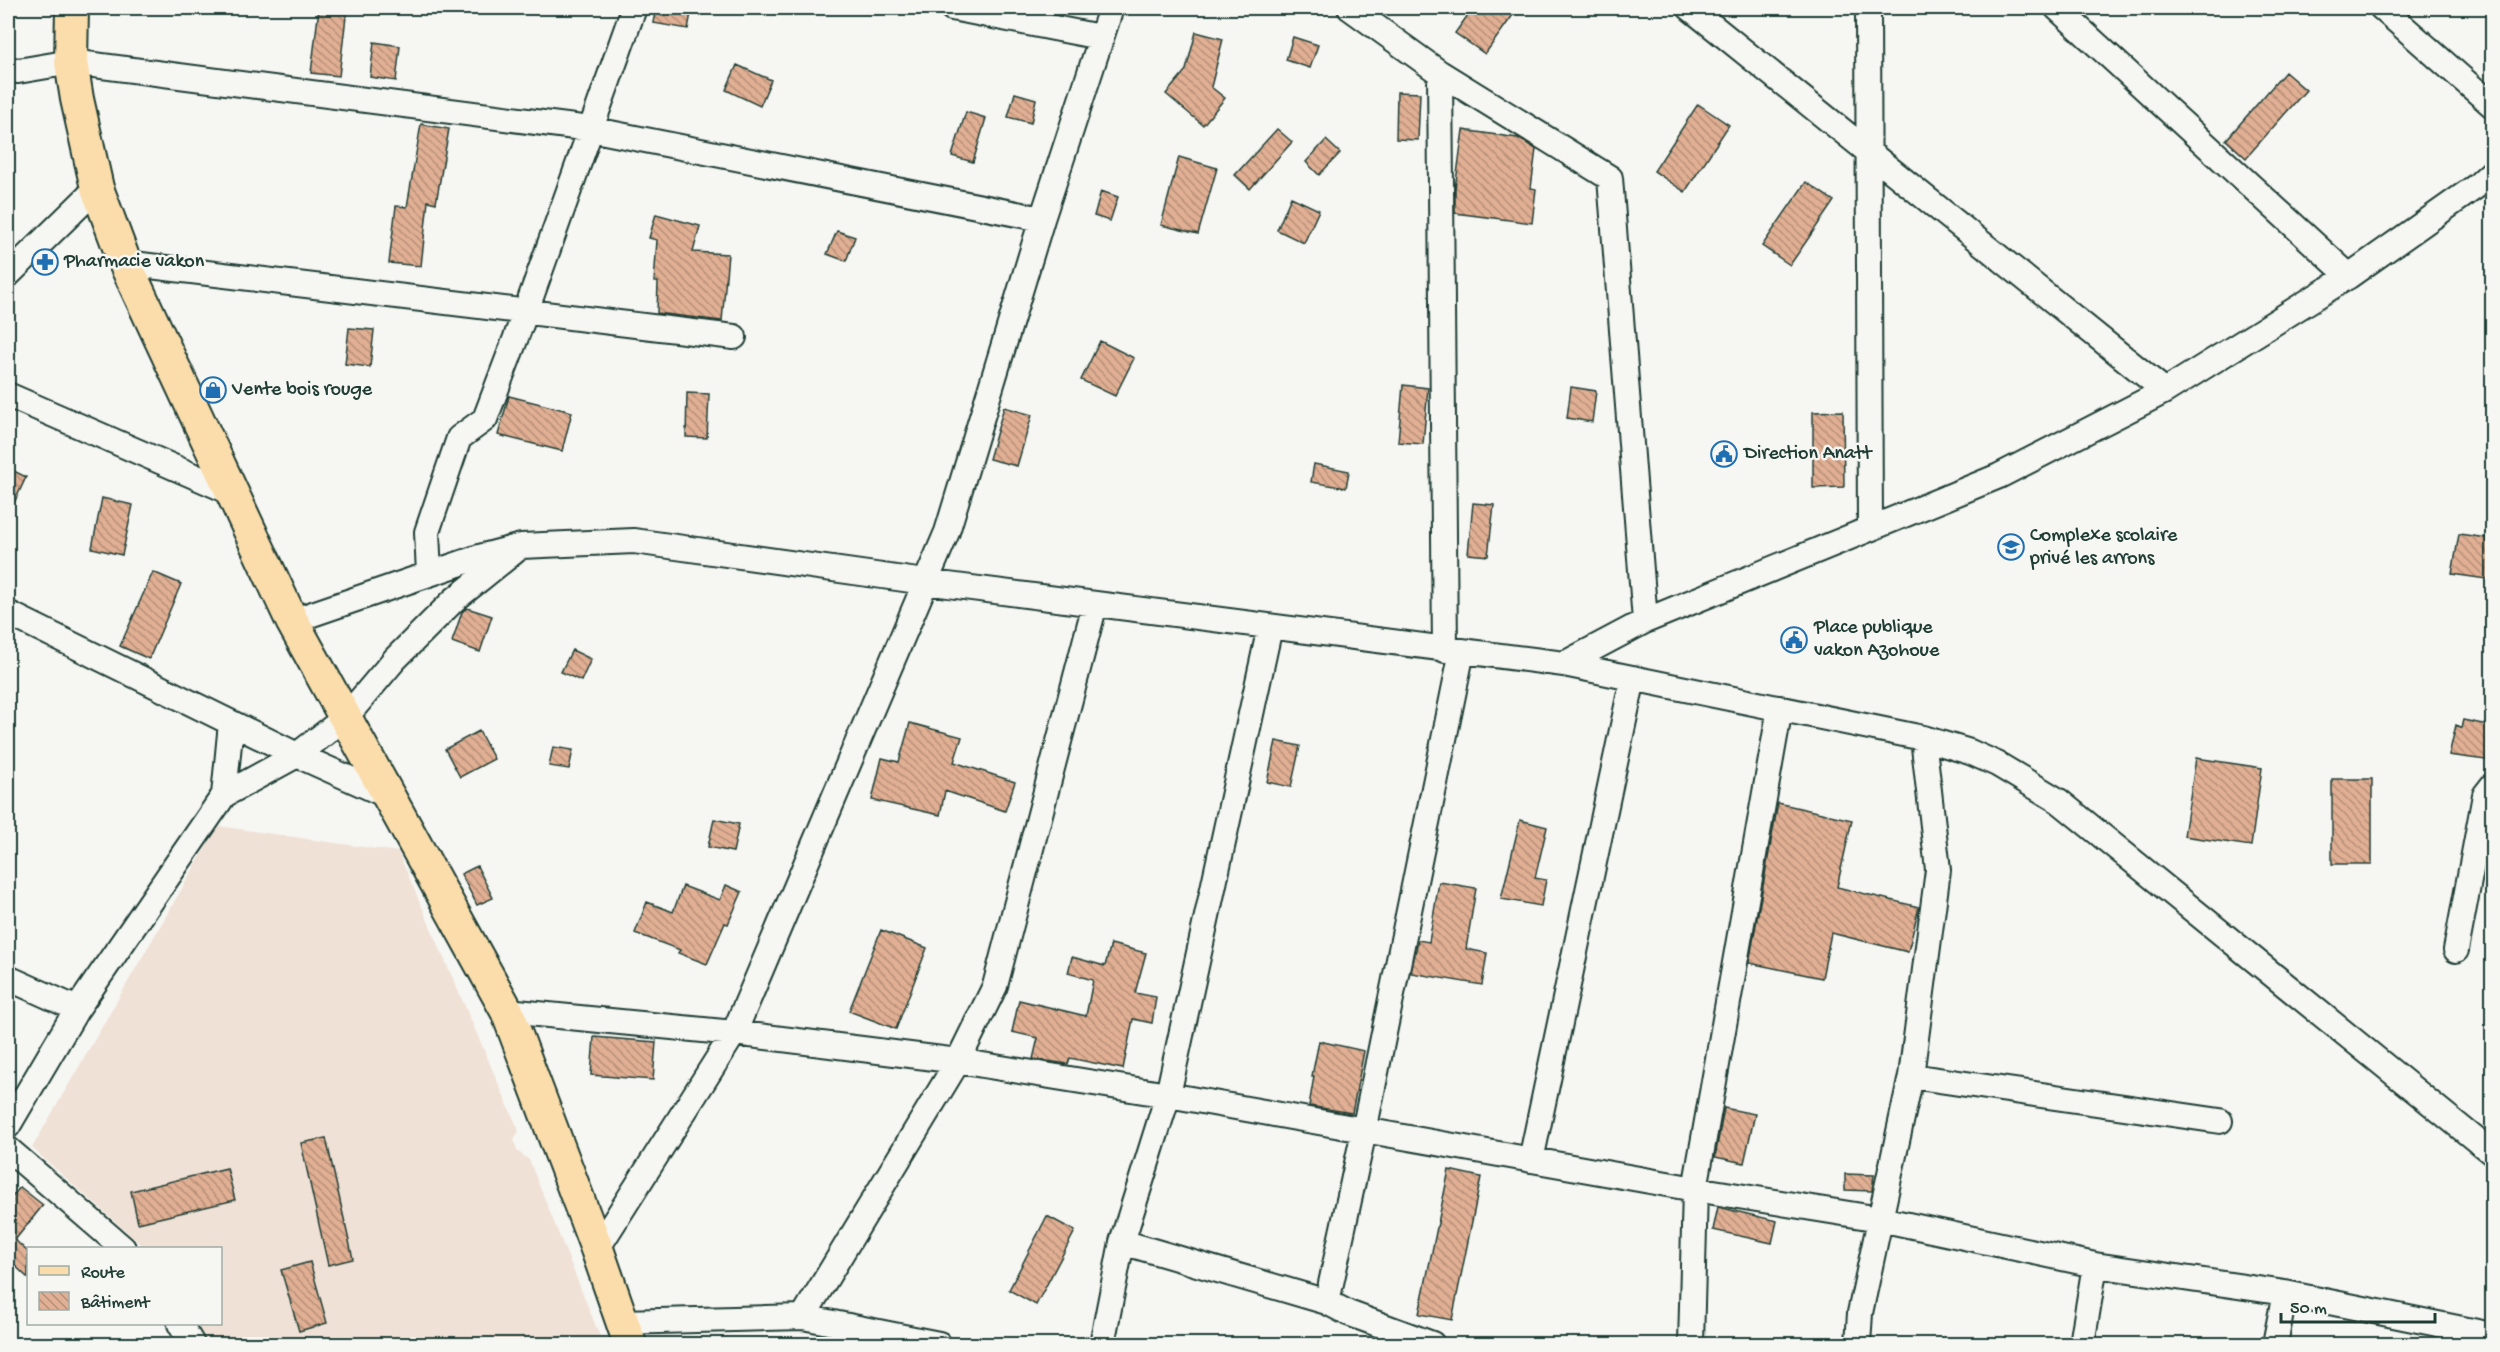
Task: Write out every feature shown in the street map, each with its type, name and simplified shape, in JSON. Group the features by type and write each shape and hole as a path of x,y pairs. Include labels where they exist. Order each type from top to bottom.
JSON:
{"main road":[{"path":"72,8 71,62 77,99 97,188 125,263 292,621 507,1011 597,1249 626,1333"}],"street":[{"path":"429,574 428,532 459,438 485,419 634,8"},
{"path":"952,8 1100,37"},
{"path":"597,1249 734,1033 947,532 1042,219 1111,8"},
{"path":"1350,8 1440,73 1610,178 1645,621"},
{"path":"1690,8 1868,154 2165,391"},
{"path":"1868,8 1870,528"},
{"path":"2057,8 2349,276"},
{"path":"2382,8 2493,105"},
{"path":"8,69 18,71 71,62 590,129 1042,219"},
{"path":"1327,1302 1364,1131 1453,651 1440,73"},
{"path":"1564,664 1645,621 1999,476 2165,391 2349,276 2493,172"},
{"path":"8,275 97,188"},
{"path":"125,263 735,337"},
{"path":"8,395 233,493"},
{"path":"292,621 479,556 521,546 634,542 925,582 1564,664 1923,738 1971,752 1997,764 2059,801 2493,1153"},
{"path":"8,1126 77,1009 224,795 297,755 346,717 395,659 454,600 521,546"},
{"path":"802,1317 958,1061 995,986 1095,604"},
{"path":"8,613 297,755 386,795"},
{"path":"1102,1344 1122,1242 1168,1095 1270,627"},
{"path":"1531,1160 1633,678"},
{"path":"1691,1344 1695,1189 1780,708"},
{"path":"224,795 231,723"},
{"path":"1858,1344 1860,1313 1911,1076 1938,870 1923,738"},
{"path":"2456,950 2485,795 2493,786"},
{"path":"8,978 77,1009"},
{"path":"507,1011 734,1033 958,1061 1168,1095 1695,1189 1880,1219 2095,1265 2285,1293 2493,1335"},
{"path":"1911,1076 2220,1121"},
{"path":"8,1149 122,1247"},
{"path":"1122,1242 1327,1302 1348,1313 1432,1344"},
{"path":"2082,1344 2095,1265"},
{"path":"2275,1344 2285,1293"},
{"path":"626,1333 802,1317 939,1344"},
{"path":"181,1325 192,1344"}],"shaded area":[{"path":"218,826 398,852 519,1131 514,1139 517,1151 529,1160 601,1339 599,1344 205,1344 195,1325 222,1325 222,1247 144,1247 32,1148"}],"building":[{"path":"319,8 347,8 339,76 311,73"},
{"path":"656,8 692,8 688,29 653,23"},
{"path":"1473,8 1518,8 1485,54 1455,33"},
{"path":"1196,32 1223,39 1211,87 1225,98 1203,125 1166,94 1186,70"},
{"path":"1293,37 1318,45 1310,68 1286,60"},
{"path":"374,42 400,46 396,81 370,77"},
{"path":"737,65 771,80 760,106 726,90"},
{"path":"2285,72 2306,90 2246,158 2226,140"},
{"path":"1397,92 1420,93 1418,140 1396,139"},
{"path":"1015,93 1036,99 1031,123 1008,117"},
{"path":"1698,104 1729,125 1685,192 1654,171"},
{"path":"966,112 986,118 973,162 952,156"},
{"path":"421,124 449,129 436,203 428,201 421,266 389,263 396,206 407,207"},
{"path":"1277,129 1292,142 1250,189 1235,175"},
{"path":"1463,130 1518,138 1536,149 1531,188 1536,189 1532,223 1455,213 1455,189"},
{"path":"1326,140 1340,153 1319,175 1306,162"},
{"path":"1179,157 1217,168 1198,234 1161,225"},
{"path":"1806,182 1834,201 1790,265 1762,246"},
{"path":"1101,191 1118,197 1110,221 1094,216"},
{"path":"1291,197 1319,210 1304,243 1277,230"},
{"path":"656,214 700,226 693,252 728,254 722,321 657,313 658,282 654,282 657,240 649,238"},
{"path":"837,231 855,237 846,261 827,254"},
{"path":"349,328 374,330 370,367 345,364"},
{"path":"1100,341 1134,358 1115,396 1081,380"},
{"path":"1403,385 1428,388 1423,444 1398,442"},
{"path":"1571,387 1596,391 1592,422 1567,418"},
{"path":"687,393 709,394 707,438 686,437"},
{"path":"509,396 572,412 562,451 498,435"},
{"path":"1004,407 1032,415 1017,466 989,459"},
{"path":"1843,411 1844,487 1813,488 1813,412"},
{"path":"1314,464 1349,471 1346,488 1311,482"},
{"path":"8,468 26,477 8,516"},
{"path":"102,498 133,505 122,555 92,548"},
{"path":"1473,503 1494,505 1488,556 1468,554"},
{"path":"2459,534 2493,539 2493,580 2452,574"},
{"path":"153,572 181,584 149,659 120,646"},
{"path":"467,608 492,616 480,652 452,642 462,612"},
{"path":"572,650 591,659 581,681 561,672"},
{"path":"2463,720 2493,726 2493,761 2449,755 2456,725 2461,728"},
{"path":"910,723 962,737 954,762 1015,782 1005,811 945,791 940,815 872,800 882,758 899,762"},
{"path":"479,731 494,759 460,777 445,749"},
{"path":"1276,741 1300,746 1291,787 1267,782"},
{"path":"553,747 573,750 569,769 549,766"},
{"path":"2196,758 2262,768 2251,846 2184,836"},
{"path":"2332,779 2372,779 2372,864 2332,864"},
{"path":"1778,803 1852,820 1837,887 1919,907 1908,952 1831,933 1822,978 1749,963"},
{"path":"714,819 739,824 733,852 708,847"},
{"path":"1520,820 1547,827 1535,878 1546,880 1541,906 1501,899"},
{"path":"477,866 493,898 477,905 461,874"},
{"path":"1439,882 1476,888 1466,949 1487,953 1482,985 1411,973 1418,940 1429,942"},
{"path":"726,885 742,892 707,964 678,953 680,950 635,933 647,902 673,912 683,886 720,900"},
{"path":"881,930 927,948 896,1029 849,1011"},
{"path":"1111,944 1146,953 1135,993 1156,997 1152,1023 1133,1019 1123,1069 1070,1058 1068,1064 1033,1059 1038,1038 1012,1032 1019,1000 1086,1016 1093,980 1068,973 1072,957 1105,966"},
{"path":"594,1037 656,1042 653,1080 591,1075"},
{"path":"1319,1041 1364,1051 1352,1113 1309,1106"},
{"path":"1724,1108 1755,1114 1744,1163 1715,1157"},
{"path":"326,1138 353,1259 328,1265 301,1143"},
{"path":"227,1168 235,1200 138,1223 131,1191"},
{"path":"1449,1170 1481,1177 1452,1320 1419,1314"},
{"path":"1845,1174 1874,1175 1872,1191 1845,1190"},
{"path":"20,1187 43,1205 15,1240 27,1251 27,1277 8,1259 8,1202"},
{"path":"1718,1207 1777,1221 1772,1243 1713,1230"},
{"path":"1047,1216 1075,1231 1036,1305 1009,1290"},
{"path":"310,1262 327,1323 299,1331 281,1270"}],"place":[{"name":"Pharmacie vakon","path":"45,262"},
{"name":"Vente bois rouge","path":"213,390"},
{"name":"Direction Anatt","path":"1724,454"},
{"name":"Complexe scolaire privé les arrons","path":"2011,547"},
{"name":"Place publique vakon Azohoue","path":"1794,640"}]}
